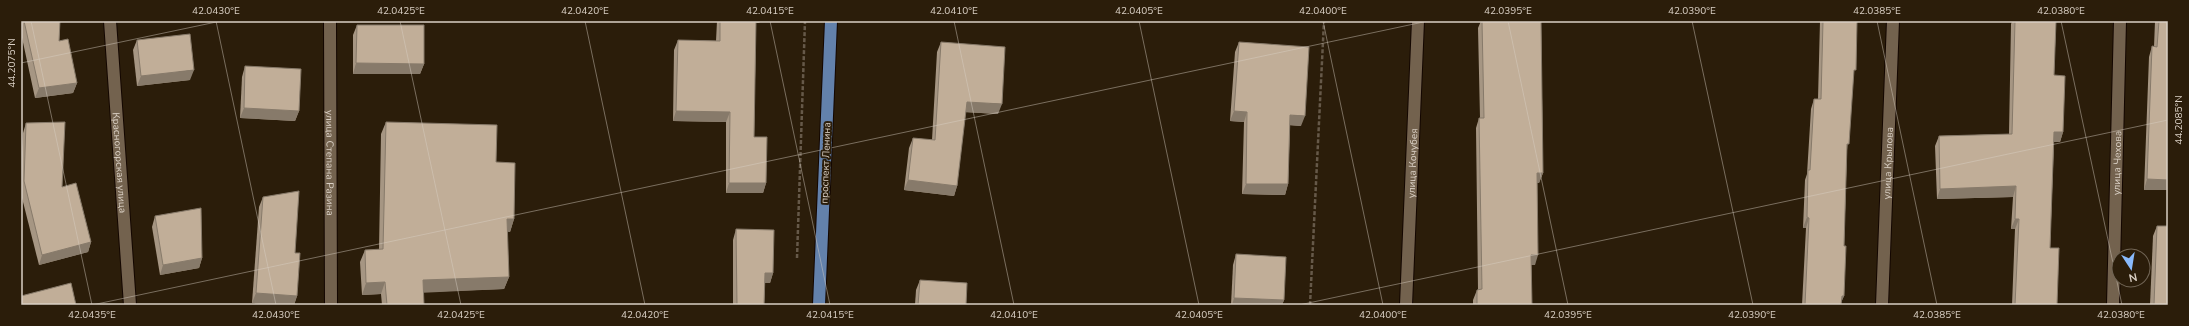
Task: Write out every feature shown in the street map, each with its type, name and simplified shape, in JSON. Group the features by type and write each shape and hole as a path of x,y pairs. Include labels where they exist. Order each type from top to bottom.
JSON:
{"main road":[{"name":"проспект Ленина","path":"819,305 831,21"}],"street":[{"name":"Красногорская улица","path":"110,21 130,305"},
{"name":"улица Степана Разина","path":"330,21 331,305"},
{"name":"улица Кочубея","path":"1406,305 1418,21"},
{"name":"улица Крылова","path":"1882,305 1893,21"},
{"name":"улица Чехова","path":"2113,305 2120,21"}],"path":[{"path":"797,266 805,21"},
{"path":"1310,305 1324,21"}],"building":[{"path":"24,21 60,21 59,41 68,39 77,83 39,88"},
{"path":"720,21 756,21 754,137 767,137 766,183 729,183 730,112 676,111 678,40 720,41"},
{"path":"1482,21 1541,21 1543,173 1537,173 1538,255 1531,255 1532,305 1477,305 1477,290 1482,289 1479,118 1484,118"},
{"path":"1823,21 1857,21 1856,70 1854,70 1849,144 1847,144 1844,296 1842,296 1841,305 1805,305 1809,218 1807,217 1808,170 1810,170 1814,99 1821,99"},
{"path":"2015,21 2056,21 2054,75 2065,76 2063,132 2054,132 2050,248 2059,248 2057,305 2015,305 2019,219 2015,219 2016,186 1940,189 1939,136 2012,134"},
{"path":"2159,21 2168,21 2168,180 2147,179 2152,46 2157,47"},
{"path":"357,25 424,25 424,64 356,63"},
{"path":"190,34 194,70 141,76 137,40"},
{"path":"941,42 1005,47 1002,104 967,102 957,186 908,180 913,138 935,140"},
{"path":"1239,42 1309,47 1305,116 1290,115 1288,184 1246,184 1247,112 1234,111"},
{"path":"245,66 301,69 299,111 244,108"},
{"path":"65,122 62,187 76,183 91,242 42,255 24,181 26,123"},
{"path":"386,122 497,125 496,162 515,163 514,219 507,219 509,277 423,280 424,305 387,305 385,282 366,283 365,250 383,249"},
{"path":"299,191 295,253 300,253 297,296 256,293 263,197"},
{"path":"201,208 202,258 163,265 155,216"},
{"path":"2157,226 2168,226 2168,305 2154,305"},
{"path":"736,229 774,230 773,273 765,273 764,305 737,305"},
{"path":"1236,254 1286,257 1284,300 1234,298"},
{"path":"920,280 967,283 966,305 918,305"},
{"path":"71,283 76,305 21,305 21,296"}]}
